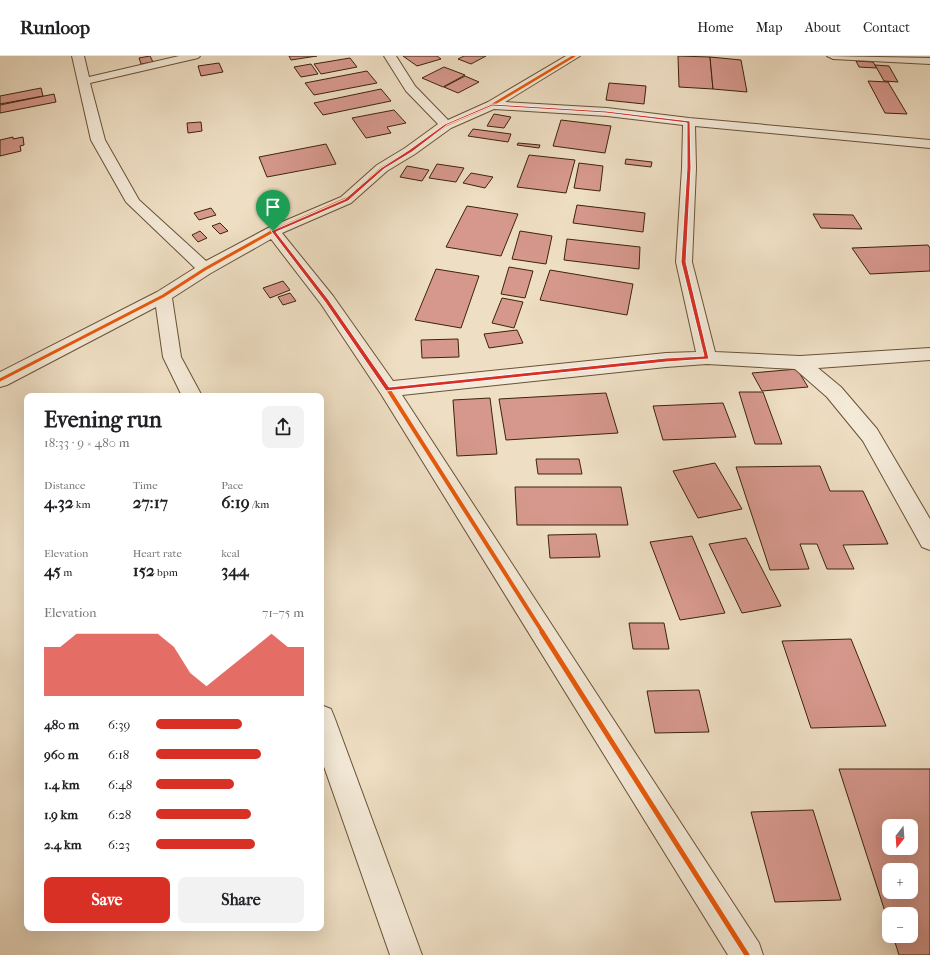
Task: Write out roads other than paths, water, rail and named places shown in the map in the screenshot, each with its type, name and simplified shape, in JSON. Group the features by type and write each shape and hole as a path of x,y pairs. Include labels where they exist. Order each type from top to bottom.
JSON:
{"street":[{"path":"78,56 98,140 133,202 205,269"},
{"path":"85,81 194,56"},
{"path":"390,56 410,88 446,124"},
{"path":"0,380 163,296 205,269 273,231 346,200 382,168 410,151 446,124 492,105 574,56"},
{"path":"833,56 930,61"},
{"path":"492,105 606,112 689,122 930,144"},
{"path":"689,122 689,168 684,262 707,358"},
{"path":"273,231 327,300 388,390 747,955"},
{"path":"163,296 172,357 190,393"},
{"path":"388,390 666,360 707,358 800,363 930,354"},
{"path":"800,363 834,392 870,435 930,540"},
{"path":"324,727 406,955"}]}
